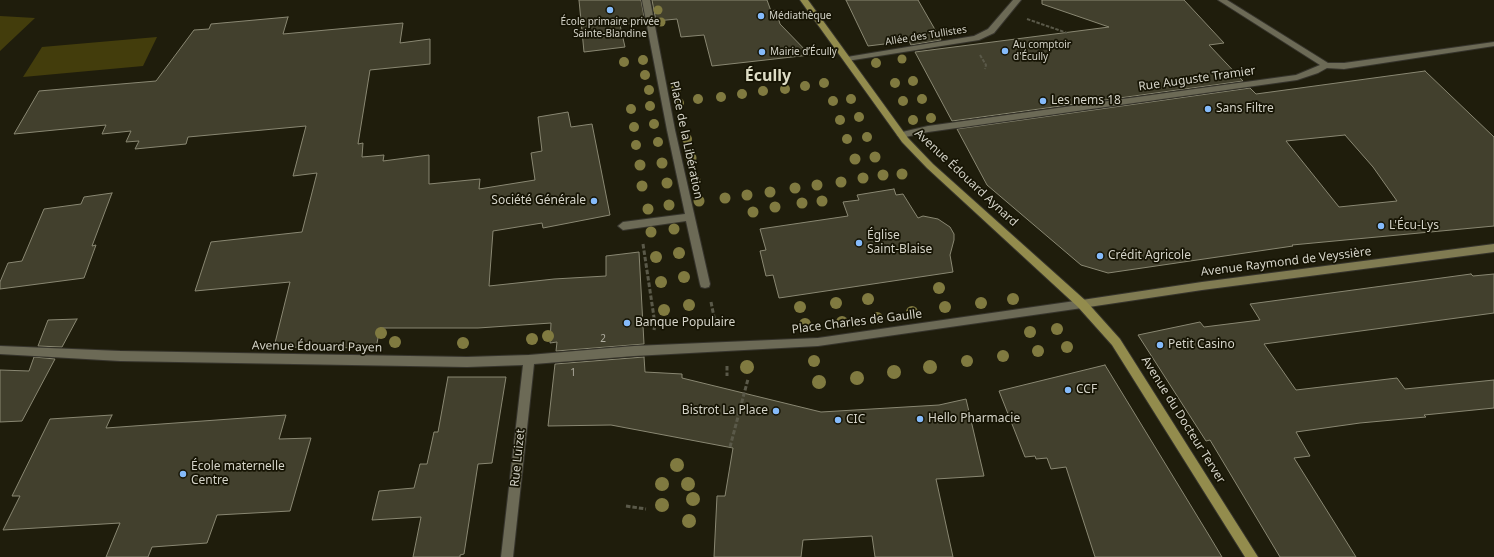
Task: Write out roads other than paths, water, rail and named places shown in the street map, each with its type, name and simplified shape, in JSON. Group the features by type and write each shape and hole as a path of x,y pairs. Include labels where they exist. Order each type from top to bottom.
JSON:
{"main road":[{"name":"Avenue Édouard Aynard","path":"804,0 901,135 930,166 1082,304"},
{"name":"Avenue Raymond de Veyssière","path":"1082,304 1210,285 1494,248"},
{"name":"Avenue du Docteur Terver","path":"1082,304 1120,347 1252,557"}],"street":[{"name":"Place de la Libération","path":"646,0 671,130 705,284"},
{"name":"Allée des Tullistes","path":"847,59 914,50 976,38 991,31 1017,0"},
{"path":"1222,0 1326,65"},
{"name":"Rue Auguste Tramier","path":"901,135 928,128 1297,77 1315,71 1326,65 1344,66 1494,44"},
{"path":"623,226 690,217"},
{"name":"Place Charles de Gaulle","path":"634,351 818,342 1082,304"},
{"name":"Avenue Édouard Payen","path":"0,350 120,356 318,361 467,362 528,360 634,351"},
{"name":"Rue Luizet","path":"507,557 528,360"}],"place":[{"name":"École primaire privée Sainte-Blandine","path":"610,10"},
{"name":"Médiathèque","path":"761,16"},
{"name":"Au comptoir d'Écully","path":"1005,51"},
{"name":"Mairie d’Écully","path":"762,52"},
{"name":"Les nems 18","path":"1043,101"},
{"name":"Sans Filtre","path":"1208,109"},
{"name":"Société Générale","path":"594,201"},
{"name":"L'Écu-Lys","path":"1381,226"},
{"name":"Église Saint-Blaise","path":"859,243"},
{"name":"Crédit Agricole","path":"1100,256"},
{"name":"Banque Populaire","path":"627,323"},
{"name":"Petit Casino","path":"1160,345"},
{"name":"CCF","path":"1068,390"},
{"name":"Bistrot La Place","path":"776,411"},
{"name":"Hello Pharmacie","path":"920,419"},
{"name":"CIC","path":"838,420"},
{"name":"École maternelle Centre","path":"183,474"}],"district":[{"name":"Écully","path":"768,76"}]}
